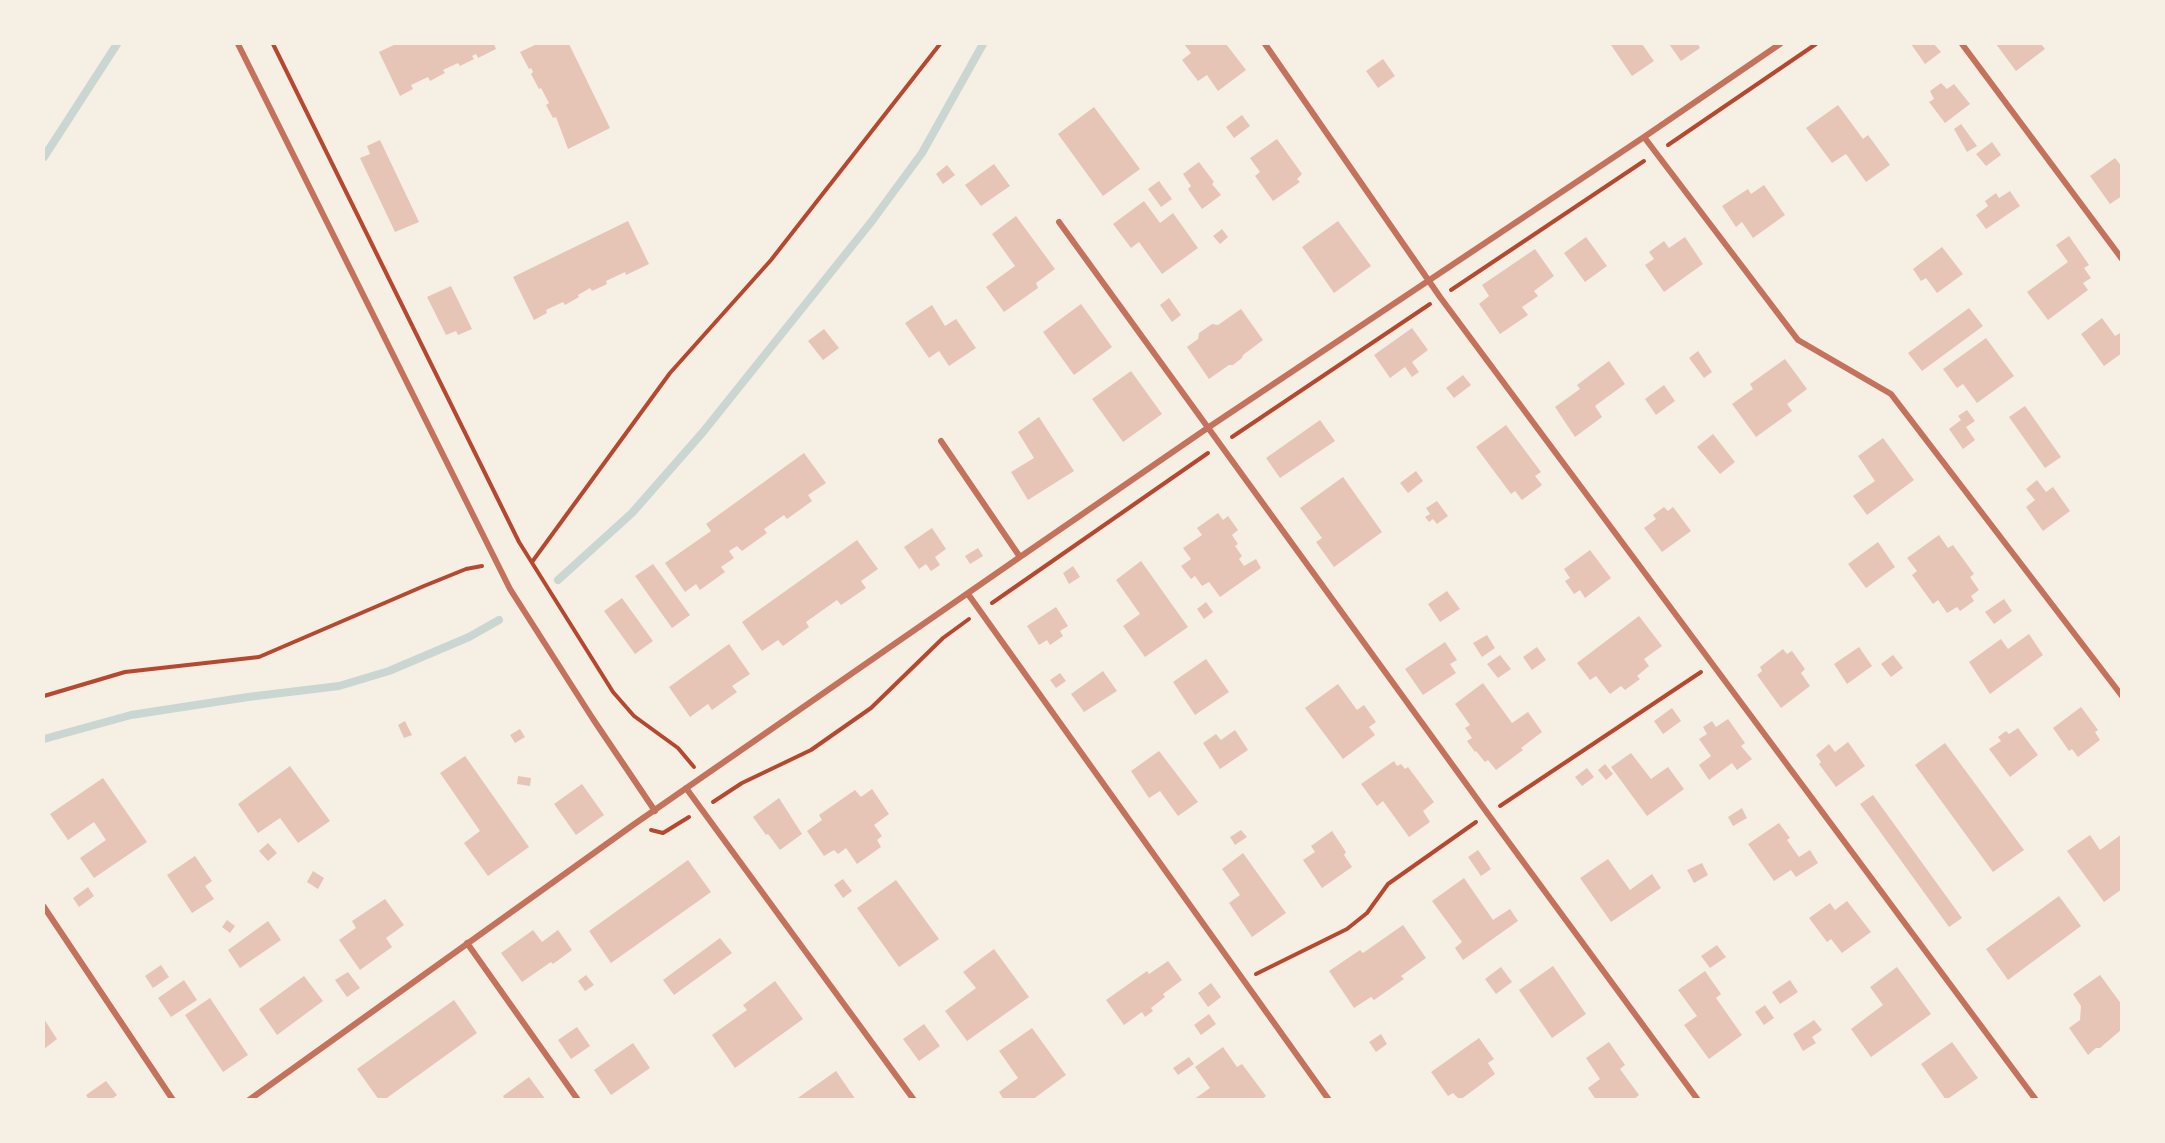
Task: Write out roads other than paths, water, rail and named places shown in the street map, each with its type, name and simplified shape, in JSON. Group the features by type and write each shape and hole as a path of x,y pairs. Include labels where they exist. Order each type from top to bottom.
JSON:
{"street":[{"path":"238,44 516,599 655,811"},
{"path":"1265,44 1428,280 2036,1100"},
{"path":"249,1100 686,788 1020,556 1779,44"},
{"path":"1962,44 2121,259"},
{"path":"1644,137 1798,340 1891,394 2121,696"},
{"path":"1059,222 1698,1100"},
{"path":"941,441 1020,556"},
{"path":"968,594 1329,1100"},
{"path":"686,788 914,1100"},
{"path":"44,907 173,1100"},
{"path":"467,943 578,1100"}],"waterway":[{"path":"44,157 117,44"},
{"path":"558,580 632,513 703,432 872,221 922,153 983,44"},
{"path":"44,739 131,715 339,686 389,671 469,637 499,620"}]}
